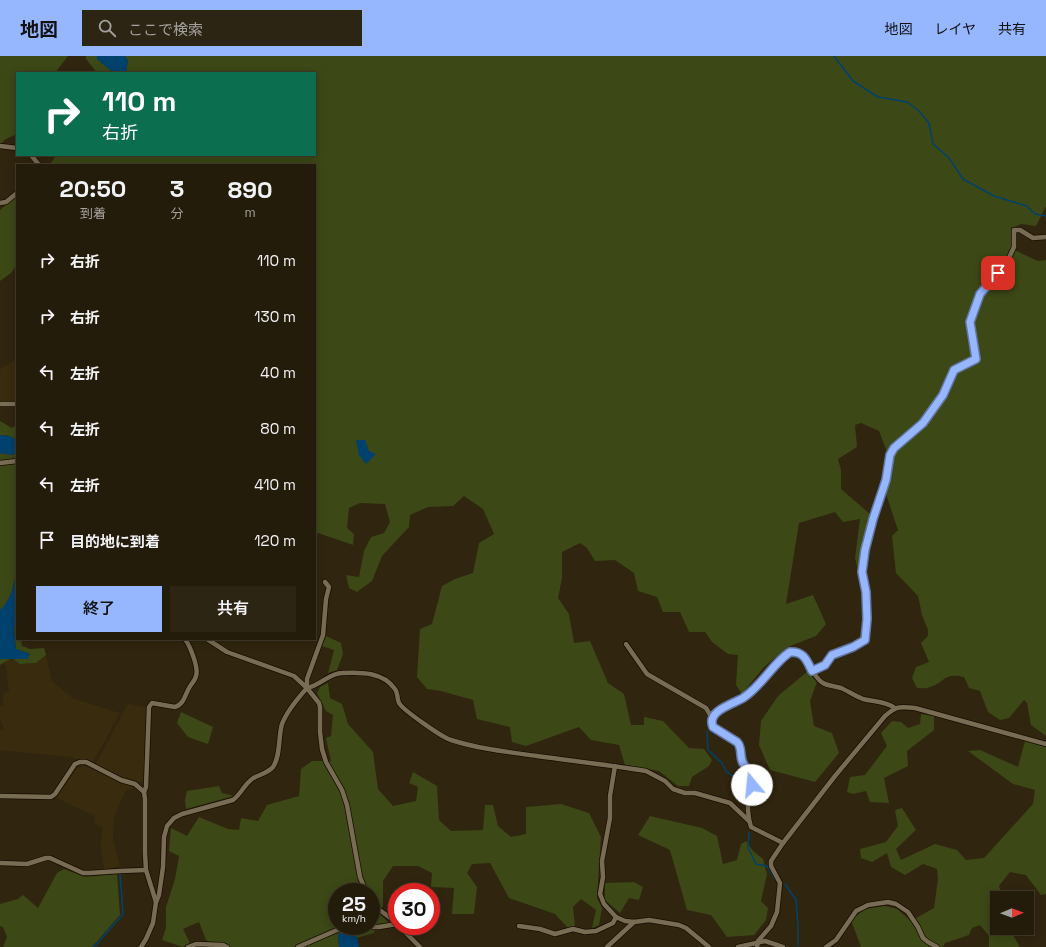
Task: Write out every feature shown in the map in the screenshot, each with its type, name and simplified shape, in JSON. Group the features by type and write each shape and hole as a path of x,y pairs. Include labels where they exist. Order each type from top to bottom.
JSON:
{"street":[{"path":"0,146 16,148"},
{"path":"32,156 38,164"},
{"path":"0,204 6,202 16,194"},
{"path":"812,671 825,665 832,655 853,647 865,640 867,619 866,592 862,572 865,550 873,519 886,480 890,455 894,448 923,423 943,395 954,370 976,359 970,322 980,294 1007,262 1014,247 1014,230 1020,230 1033,238 1046,237"},
{"path":"0,404 16,404"},
{"path":"0,463 16,461"},
{"path":"141,947 153,923 156,902 159,895 163,867 164,837 167,826 174,818 182,814 233,800 240,795 246,785 253,778 272,767 277,757 282,724 286,716 307,688 307,680 324,635 326,599 330,587 325,582"},
{"path":"144,792 146,787 149,707 152,703 175,707 179,706 196,676 196,665 186,640"},
{"path":"209,640 227,652 294,676 307,688 319,703 322,749 326,762 342,790 347,805 362,883"},
{"path":"626,644 647,674 706,708 712,718 713,727 740,745 743,763 751,772 753,777 749,798 749,821 751,827 783,843"},
{"path":"712,718 721,708 744,697 756,688 784,656 790,652 800,653 818,680 824,684 840,688 862,698 888,703 895,708"},
{"path":"307,688 313,687 334,674 368,673 378,675 391,684 396,690 399,703 405,710 448,740 480,749 646,771 665,781 673,789 730,803 749,821"},
{"path":"757,947 758,941 771,926 777,912 780,883 771,866 771,861 783,843 840,770 885,716 895,708 915,708 1046,744"},
{"path":"0,796 51,796 55,794 75,764 80,762 86,762 121,780 135,784 144,792 146,799 146,870 156,902"},
{"path":"615,766 610,796 610,818 602,861 603,877 600,894 604,904 616,917 625,921 634,922 649,920 679,925 693,932 709,947"},
{"path":"0,863 27,864 50,858 83,873 89,874 146,870"},
{"path":"826,947 836,940 856,911 868,905 888,902 896,904 908,912 923,938 937,947"},
{"path":"380,910 388,917"},
{"path":"519,926 540,929 555,934 573,929 585,932 596,931 613,923 616,917"},
{"path":"607,947 634,922"},
{"path":"298,947 344,927 388,926"},
{"path":"409,935 420,947"},
{"path":"738,947 758,941 765,941 783,947"},
{"path":"188,947 196,944 227,947"}],"shaded area":[{"path":"16,360 16,401 0,400 0,369"},
{"path":"46,655 52,681 72,698 120,713 93,762 70,757 0,750 0,731 4,729 0,717 0,706 3,706 4,693 9,691 5,662 12,658 20,664 36,663"},
{"path":"128,704 148,708 145,783 122,777 96,764"},
{"path":"85,766 135,787 125,791 114,818 113,839 120,866 104,870 100,843 103,828 94,823 95,816 56,798 77,768"}],"green space":[{"path":"0,56 68,56 56,72 16,72 16,134 4,140 0,146"},
{"path":"86,56 97,56 97,59 113,72 96,72 86,59"},
{"path":"125,56 1046,56 1046,206 1036,226 1021,224 1012,228 1012,249 1038,261 1046,260 1046,736 1031,725 1027,703 1024,700 1009,718 1000,720 988,712 980,691 969,688 964,677 952,676 945,678 928,688 917,688 912,678 916,667 929,662 921,643 928,636 928,630 922,615 918,596 896,573 892,536 898,530 885,491 891,459 879,431 861,423 855,425 857,447 838,459 841,470 841,489 870,514 862,549 859,575 855,558 860,519 843,522 835,512 799,523 786,604 813,595 826,624 816,636 788,647 764,667 742,694 736,685 738,655 728,654 712,642 705,632 689,632 680,612 663,612 657,597 638,591 634,573 615,560 595,561 587,548 580,543 562,552 562,578 558,598 569,614 574,643 590,641 608,683 624,694 631,725 644,725 644,717 663,721 689,748 704,749 712,760 709,766 692,777 689,786 678,786 659,771 625,765 619,745 591,740 579,727 526,746 512,742 510,727 477,719 473,700 441,691 427,689 417,677 420,629 432,624 442,586 455,579 473,573 479,543 494,534 483,509 464,496 453,506 428,507 410,515 409,527 382,556 372,581 357,592 349,588 346,575 359,577 364,551 371,537 384,533 390,522 385,504 360,503 349,508 347,528 354,534 353,545 318,533 316,537 316,164 51,163 55,156 316,156 316,72 122,72 126,71 128,61"},
{"path":"16,197 16,266 11,273 0,281 0,210"},
{"path":"0,421 12,428 16,425 16,440 9,436 0,435"},
{"path":"0,453 11,455 16,453 16,573 12,591 5,606 0,610"},
{"path":"16,621 16,640 21,640 22,646 30,649 44,648 46,655 36,663 20,664 12,658 30,654 16,649 14,628"},
{"path":"326,636 341,643 343,654 337,670 328,673 334,650 322,646"},
{"path":"12,658 0,665 0,659"},
{"path":"808,671 817,682 810,701 814,726 832,733 839,753 815,782 770,770 759,745 761,721 778,696"},
{"path":"328,683 330,698 342,704 348,724 373,752 378,789 393,806 416,801 418,787 409,783 413,772 437,786 439,820 451,831 483,830 485,805 493,805 498,826 511,837 526,834 526,807 561,804 589,813 601,837 597,898 602,908 599,925 592,928 596,910 581,899 573,907 575,926 568,928 555,914 509,898 490,863 472,864 467,873 477,887 474,914 452,914 454,888 440,887 440,883 431,883 432,873 418,866 393,866 383,881 383,906 380,911 380,883 328,883 328,935 338,935 339,947 214,947 215,945 206,940 199,922 183,929 190,943 183,947 162,940 166,928 166,907 175,879 179,856 169,851 171,828 187,836 199,817 228,829 239,830 241,818 258,821 267,805 299,796 301,769 312,761 331,761 326,738 331,736 333,715 326,711 317,693 320,687"},
{"path":"181,712 213,727 208,744 188,737 177,723"},
{"path":"921,714 934,716 934,730 907,751 908,766 884,778 889,803 870,802 866,791 853,794 847,792 850,777 865,775 887,746 881,733 892,721 901,722 908,728 920,724"},
{"path":"1025,741 1046,747 1046,894 1041,895 1026,875 1010,872 999,886 1001,891 990,891 990,935 1013,935 1020,947 989,947 989,936 980,925 972,928 969,935 945,943 943,947 861,947 851,920 865,909 885,906 897,909 911,921 934,908 938,879 937,869 923,864 905,875 891,867 887,853 872,862 861,858 860,849 886,842 898,826 895,810 902,808 916,830 896,849 901,860 935,844 957,850 966,860 984,858 1033,804 1035,790 1013,784 968,751 980,750 1018,767"},
{"path":"219,786 222,793 234,796 186,809 185,800 187,791"},
{"path":"650,816 702,828 717,836 723,864 737,860 741,844 746,841 753,851 763,859 767,874 761,901 768,908 766,920 754,935 727,937 711,915 687,910 670,850 638,835"},
{"path":"64,869 85,877 117,874 120,915 91,947 3,947 7,937 3,927 0,926 0,904 18,899 23,895 38,908 57,873"},
{"path":"634,882 643,887 639,900 629,898 620,913 605,900 605,883"},
{"path":"380,914 388,922 380,924"},
{"path":"355,935 367,935 357,938"}],"water":[{"path":"97,56 125,56 128,61 126,71 113,72 97,59"},
{"path":"0,435 9,436 16,440 16,453 11,455 0,453"},
{"path":"356,440 365,440 369,451 376,454 366,464 359,455"},
{"path":"16,573 16,621 14,628 16,649 30,654 27,659 0,659 0,610 10,596"},
{"path":"338,935 355,935 357,938 359,947 339,947"}],"waterway":[{"path":"834,56 853,81 878,97 907,102 918,110 929,123 933,144 949,158 963,179 994,196 1027,206 1035,214 1046,216"},
{"path":"707,731 708,750 722,763 726,771 748,788 745,799 746,803"},
{"path":"749,832 748,848 756,864 767,866 775,879"},
{"path":"93,947 123,914 120,874"},
{"path":"785,884 796,900 798,946"}],"route":[{"path":"752,785 753,777 751,772 743,763 740,745 713,727 712,718 721,708 744,697 756,688 784,656 790,652 796,651 800,653 812,671 825,665 832,655 853,647 865,640 867,619 866,592 862,572 865,550 873,519 886,480 890,455 894,448 923,423 943,395 954,370 976,359 970,322 980,294 998,273"}]}
